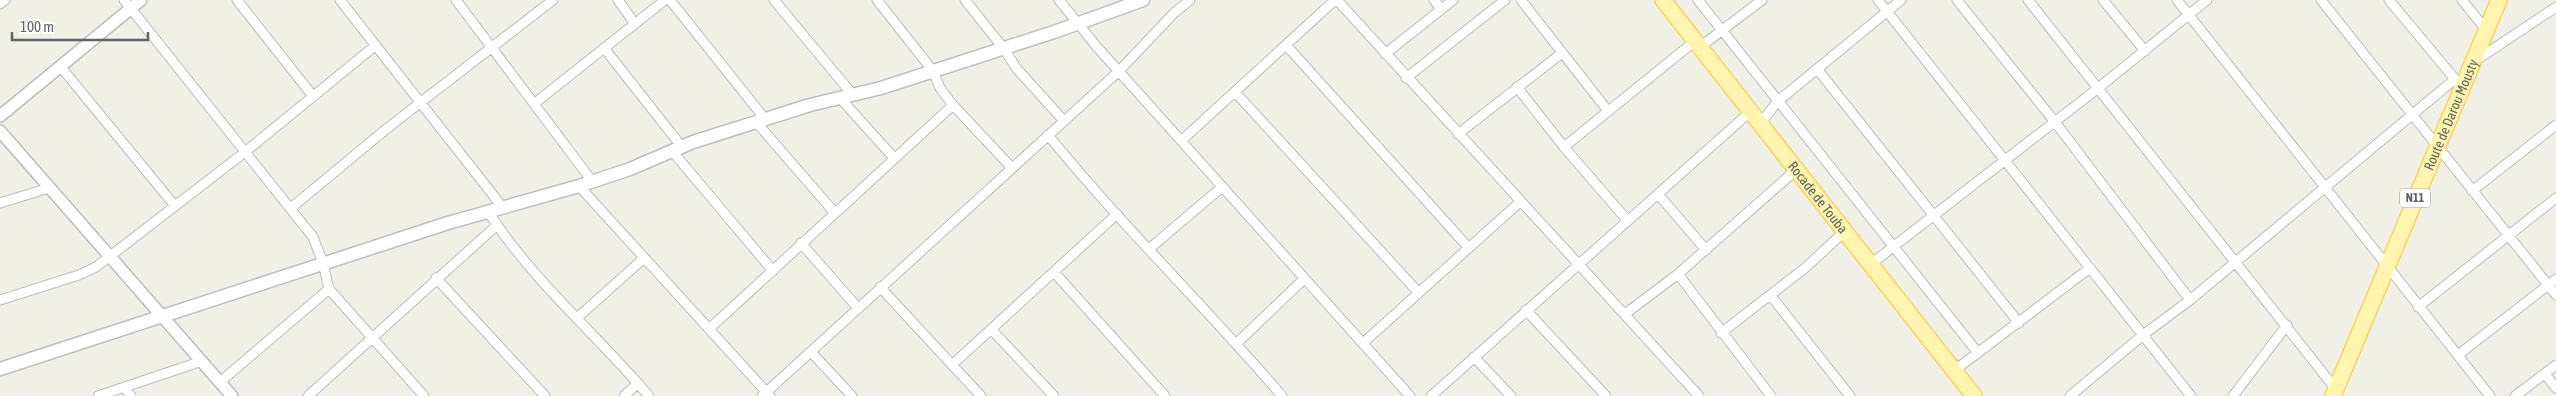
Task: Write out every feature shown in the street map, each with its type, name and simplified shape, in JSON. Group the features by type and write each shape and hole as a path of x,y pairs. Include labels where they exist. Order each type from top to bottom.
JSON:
{"main road":[{"path":"0,368 448,223 504,209 592,182 630,169 677,149 761,121 1004,49 1143,0"},
{"name":"Rocade de Touba","path":"1663,0 1974,396"},
{"name":"Route de Darou Mousty","path":"2337,394 2436,146 2458,84 2472,62 2487,32 2499,0"}],"street":[{"path":"0,4 4,0"},
{"path":"0,116 60,66 127,4 141,0"},
{"path":"237,0 312,95"},
{"path":"340,0 504,209"},
{"path":"456,0 535,103 592,182"},
{"path":"291,208 421,102 553,0"},
{"path":"618,0 635,24"},
{"path":"535,103 665,0"},
{"path":"670,0 761,121 834,212"},
{"path":"774,0 894,158"},
{"path":"878,0 933,71 940,88 953,105 1012,168"},
{"path":"964,0 1004,49 1016,69 1064,121"},
{"path":"1060,0 1119,71 1410,396"},
{"path":"579,186 643,259 709,329 766,395 857,307 1119,71 1174,13 1190,0"},
{"path":"1181,140 1336,0 1700,396"},
{"path":"1434,0 1441,9"},
{"path":"1385,54 1453,0"},
{"path":"1406,78 1505,0"},
{"path":"1521,0 1608,111"},
{"path":"1698,0 1978,353"},
{"path":"1564,147 1608,111 1697,44 1722,31 1762,0"},
{"path":"1878,0 2191,396"},
{"path":"1760,124 1777,102 1901,0"},
{"path":"1957,0 2055,122 2190,300"},
{"path":"2028,0 2287,325 2337,394"},
{"path":"2103,0 2145,50"},
{"path":"2176,0 2490,396"},
{"path":"1872,264 2098,89 2207,0"},
{"path":"2321,0 2556,295"},
{"path":"2070,396 2143,335 2190,300 2412,115 2458,84 2388,0"},
{"path":"2462,0 2487,32"},
{"path":"127,4 314,238 323,263 329,289 424,396"},
{"path":"2472,62 2556,7"},
{"path":"1286,45 1468,247"},
{"path":"0,300 88,272 245,152 312,95 376,46"},
{"path":"604,48 677,149 773,270"},
{"path":"1458,134 1562,53"},
{"path":"60,66 175,206"},
{"path":"1818,70 2019,323"},
{"path":"1517,87 1564,147 1627,220"},
{"path":"1235,92 1418,292"},
{"path":"709,329 834,212 953,105"},
{"path":"1431,396 1578,263 1750,112"},
{"path":"2472,191 2556,125"},
{"path":"0,131 232,396"},
{"path":"1048,135 1117,214 1237,343 1282,396"},
{"path":"1625,314 1678,274 1796,170"},
{"path":"1149,248 1222,187"},
{"path":"0,203 49,188"},
{"path":"1658,194 1706,250"},
{"path":"2418,307 2556,198"},
{"path":"1363,343 1468,247 1521,202"},
{"path":"489,213 496,226 577,318 650,396"},
{"path":"952,364 1117,214"},
{"path":"308,396 436,278 496,226"},
{"path":"1721,333 1771,296 1846,232"},
{"path":"802,243 857,307"},
{"path":"577,318 643,259"},
{"path":"1955,370 2090,268"},
{"path":"1054,272 1165,396"},
{"path":"1678,274 1721,333 1771,396"},
{"path":"436,278 545,396"},
{"path":"1237,343 1304,279"},
{"path":"2458,355 2556,279"},
{"path":"880,288 981,396"},
{"path":"220,382 329,289"},
{"path":"1771,296 1850,396"},
{"path":"1526,310 1606,396"},
{"path":"2232,396 2287,325"},
{"path":"991,329 1054,396"},
{"path":"811,352 852,396"},
{"path":"1474,357 1511,396"},
{"path":"98,396 202,361"},
{"path":"2515,396 2556,365"},
{"path":"2545,374 2556,388"},
{"path":"624,396 638,383"},
{"path":"124,387 131,396"}]}
